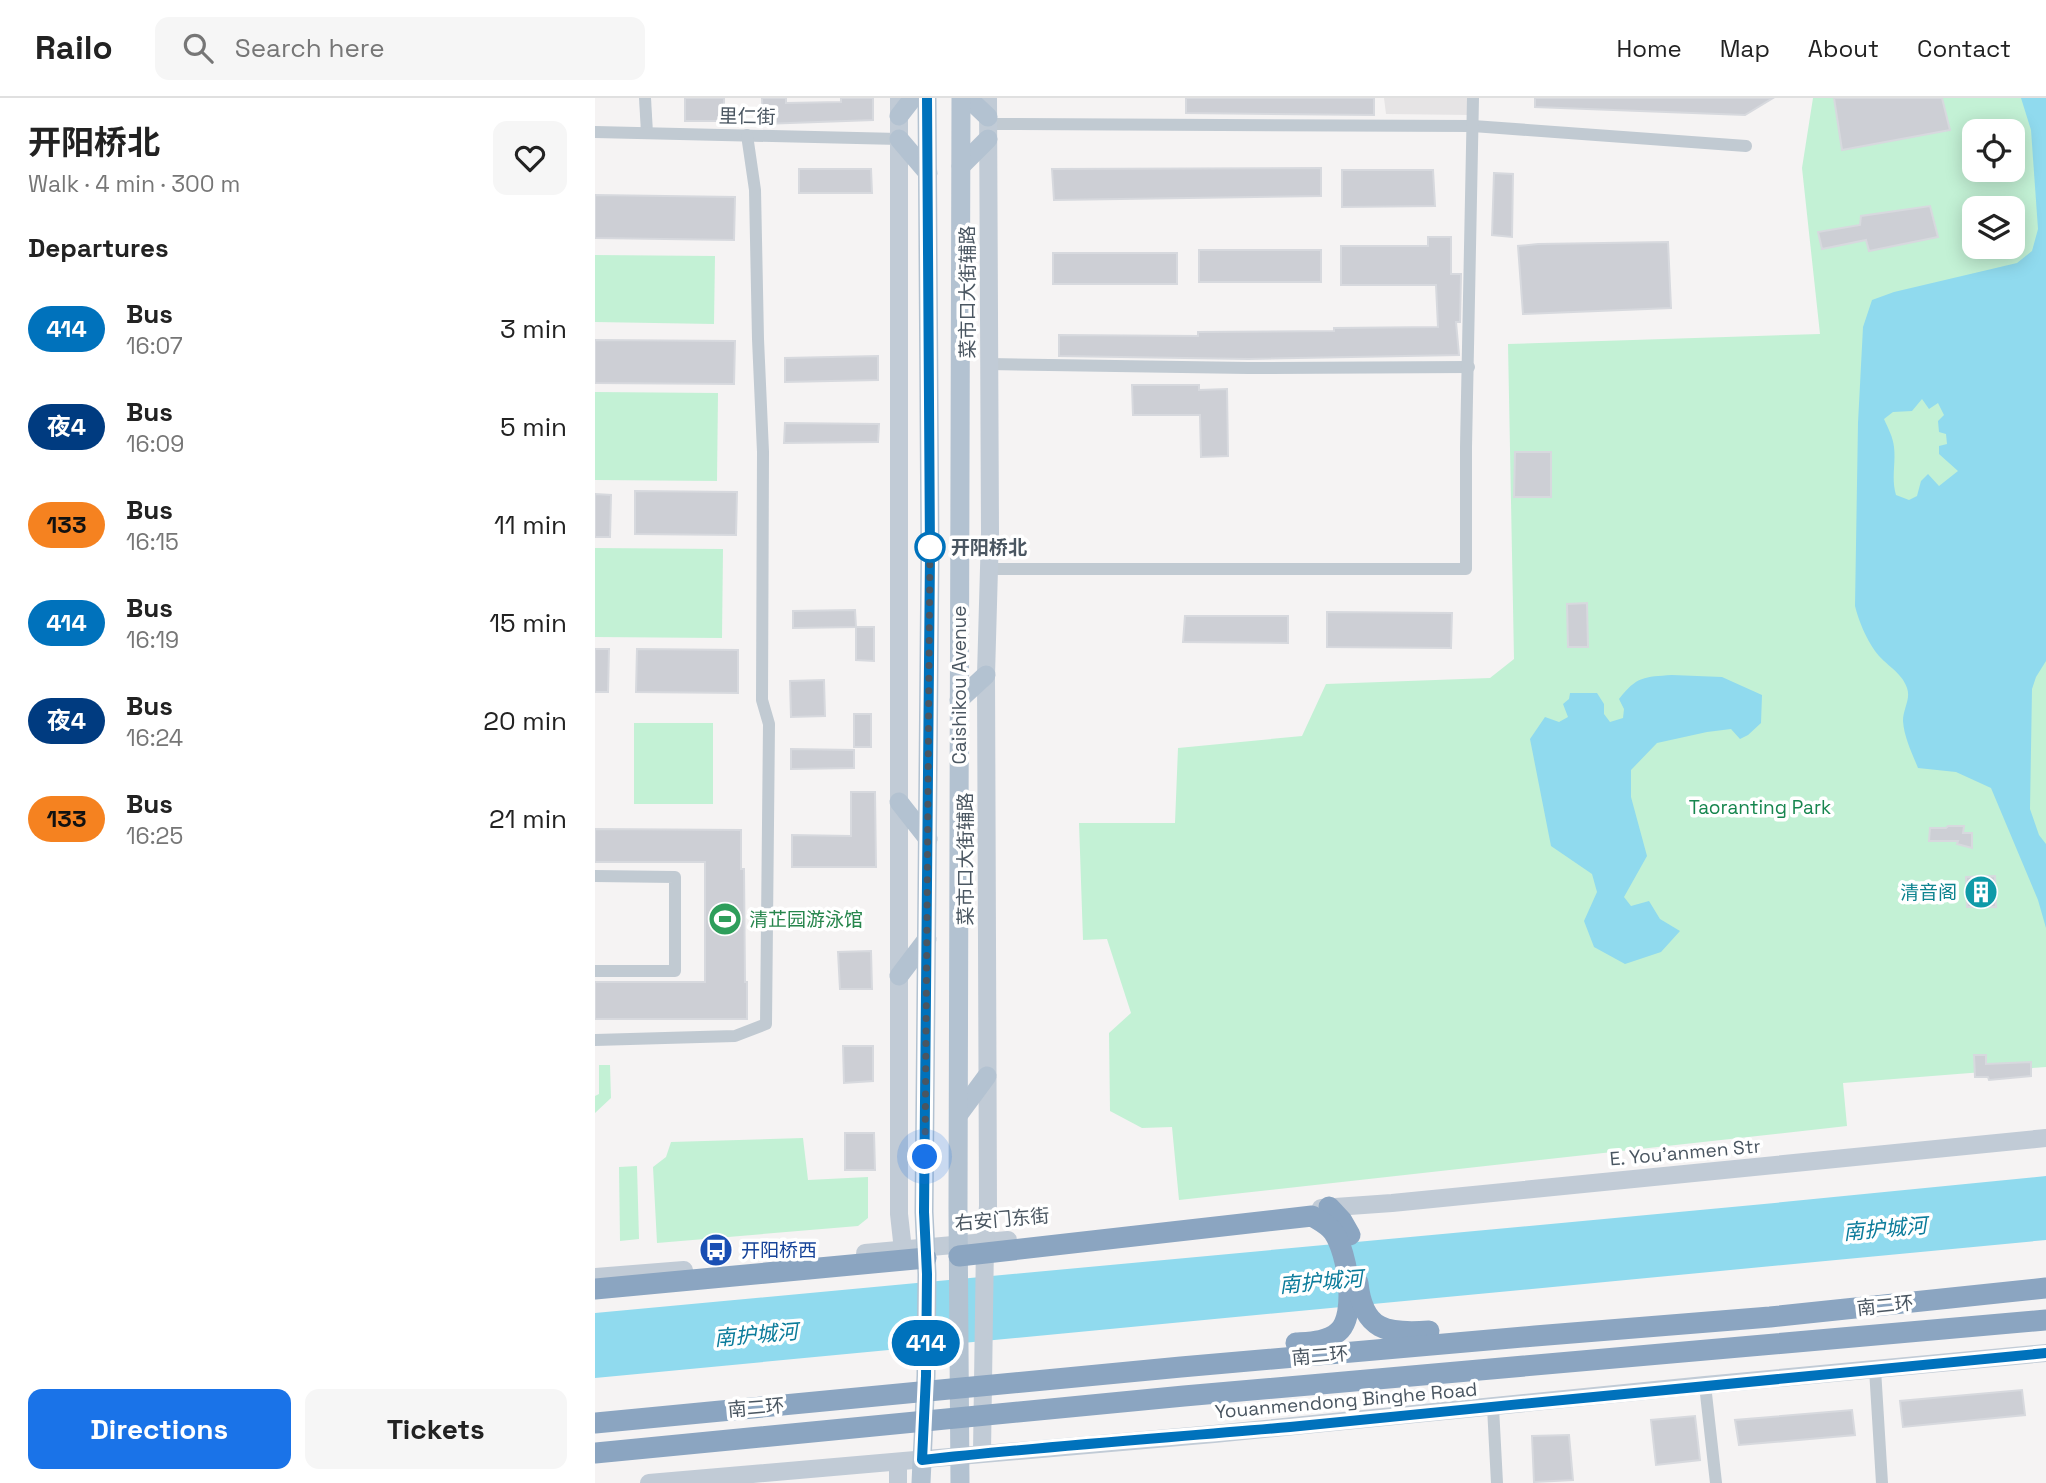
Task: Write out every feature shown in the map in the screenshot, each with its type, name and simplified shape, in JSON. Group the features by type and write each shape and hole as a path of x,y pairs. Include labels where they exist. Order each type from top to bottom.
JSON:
{"highway":[{"path":"1329,1207 1340,1231 1355,1253 1360,1299 1370,1318 1387,1331 1401,1333 1492,1327 1535,1336"},
{"path":"959,1257 1312,1216 1340,1231"},
{"path":"1222,1363 1246,1349 1324,1340 1338,1333 1346,1322 1349,1309 1340,1231"},
{"path":"595,1289 926,1260"},
{"name":"南二环","path":"595,1423 1222,1363 1770,1317 2046,1288"},
{"name":"南二环","path":"595,1453 1184,1396 2046,1320"},
{"path":"595,1414 654,1417"}],"main road":[{"path":"899,107 913,98"},
{"path":"922,1483 926,1376 930,553 927,98"},
{"name":"Caishikou Avenue","path":"960,1483 961,98"},
{"path":"961,166 988,119 968,98"},
{"path":"899,139 928,173"},
{"path":"959,700 986,675"},
{"path":"899,802 928,839"},
{"path":"899,976 927,939"},
{"path":"959,1114 987,1076"}],"street":[{"path":"645,98 647,133"},
{"path":"989,569 1466,569 1473,98"},
{"path":"899,107 899,1214 903,1250"},
{"path":"988,119 1473,126 1746,146"},
{"name":"菜市口大街辅路","path":"982,1453 988,1206 988,119"},
{"name":"里仁街","path":"595,132 899,139"},
{"path":"595,1040 735,1037 766,1024 769,724 762,700 763,452 755,190 747,135"},
{"path":"989,364 1248,368 1469,367"},
{"path":"595,876 675,877 675,971 595,971"},
{"name":"E. You'anmen Str","path":"1329,1207 2046,1138"},
{"name":"右安门东街","path":"985,1256 1329,1207"},
{"name":"右安门东街","path":"595,1278 903,1250 926,1260 959,1257"},
{"name":"Youanmendong Binghe Road","path":"649,1483 1201,1435 2046,1353"},
{"path":"1875,1369 1882,1483"},
{"path":"1705,1385 1716,1483"},
{"path":"1493,1407 1497,1483"},
{"path":"898,1462 898,1483"}],"shaded area":[{"path":"1384,98 1470,98 1471,115 1386,114"}],"green space":[{"name":"Taoranting Park","path":"1813,98 2046,98 2046,1067 1843,1083 1847,1126 1179,1200 1172,1127 1142,1128 1110,1111 1109,1033 1131,1013 1107,939 1083,940 1079,823 1175,823 1178,748 1302,736 1326,684 1490,678 1514,659 1508,344 1820,334 1802,168"},
{"path":"595,255 715,256 714,324 595,322"},
{"path":"595,392 718,393 717,481 595,480"},
{"path":"595,548 723,549 722,638 595,637"},
{"path":"634,723 713,723 713,804 634,804"},
{"path":"599,1065 610,1065 611,1098 595,1113 595,1096 599,1094"},
{"path":"803,1138 808,1180 868,1177 868,1218 858,1226 657,1243 653,1167 666,1157 671,1142"},
{"path":"637,1166 639,1239 620,1241 619,1167"}],"water":[{"path":"2021,98 2046,98 2046,661 2032,689 2030,809 2039,835 2046,844 2046,928 2038,900 1991,788 1956,772 1918,768 1904,727 1903,717 1908,696 1905,682 1872,646 1855,606 1858,423 1863,327 1872,300 1894,292 2017,263 2032,251 2038,229 2031,130","holes":["1922,399 1929,409 1938,403 1944,415 1938,421 1939,432 1946,434 1947,444 1939,446 1939,454 1958,471 1939,486 1928,474 1921,481 1917,496 1909,500 1896,495 1893,443 1884,419 1893,412 1912,411"]},
{"path":"1648,677 1722,677 1762,695 1761,723 1740,739 1731,729 1657,743 1631,770 1631,797 1647,856 1624,897 1631,906 1649,901 1660,919 1680,931 1661,952 1625,964 1594,947 1584,921 1597,892 1592,874 1551,846 1530,739 1545,717 1559,722 1568,717 1563,704 1569,699 1570,693 1597,693 1604,704 1604,714 1610,722 1623,718 1624,709 1619,699 1636,682"},
{"name":"南护城河","path":"2046,1176 2046,1240 595,1378 595,1313"}],"building":[{"path":"685,98 724,98 724,121 685,121"},
{"path":"762,98 786,98 786,103 841,102 841,98 873,98 873,120 763,124"},
{"path":"1186,98 1374,98 1374,115 1186,113"},
{"path":"1535,98 1773,98 1745,115 1535,107"},
{"path":"1834,98 1942,98 1950,130 1842,150"},
{"path":"1321,168 1321,196 1054,200 1052,169"},
{"path":"799,169 871,169 872,193 799,193"},
{"path":"1342,170 1433,170 1435,206 1342,207"},
{"path":"1494,173 1513,174 1512,237 1492,235"},
{"path":"595,195 735,197 734,240 595,238"},
{"path":"1930,206 1938,237 1869,251 1866,240 1822,249 1818,232 1860,225 1861,216"},
{"path":"1428,237 1451,237 1451,274 1461,274 1460,322 1456,322 1459,355 1248,359 1059,356 1059,335 1198,336 1198,332 1438,327 1436,285 1341,285 1341,246 1428,246"},
{"path":"1668,242 1671,308 1523,314 1518,246"},
{"path":"1199,250 1321,250 1321,282 1199,282"},
{"path":"1053,253 1177,253 1177,284 1053,284"},
{"path":"595,340 735,341 734,384 595,383"},
{"path":"878,356 878,380 785,382 785,358"},
{"path":"1132,385 1199,385 1199,390 1227,389 1228,456 1201,457 1200,415 1133,415"},
{"path":"785,423 879,424 878,442 784,443"},
{"path":"1515,452 1551,452 1551,497 1514,497"},
{"path":"635,491 737,492 736,535 635,534"},
{"path":"595,494 611,495 610,537 595,537"},
{"path":"1587,603 1588,647 1568,647 1567,604"},
{"path":"855,610 856,627 793,628 793,611"},
{"path":"1327,612 1452,613 1451,648 1327,647"},
{"path":"1185,616 1288,616 1288,643 1183,642"},
{"path":"856,627 874,627 874,661 856,660"},
{"path":"595,649 609,649 608,692 595,692"},
{"path":"637,649 738,650 738,693 636,692"},
{"path":"824,680 825,716 791,717 790,681"},
{"path":"854,714 871,714 871,747 854,747"},
{"path":"791,749 854,750 854,768 791,769"},
{"path":"851,792 875,792 876,867 792,867 792,835 851,836"},
{"path":"1964,826 1963,833 1972,833 1972,848 1957,844 1958,841 1929,841 1930,828"},
{"path":"595,829 741,830 747,1019 595,1019 595,982 705,982 705,862 595,862"},
{"name":"清音阁","path":"1995,876 1996,907 1967,907 1966,877"},
{"path":"871,951 872,989 840,989 838,952"},
{"path":"843,1046 873,1046 873,1081 844,1083"},
{"path":"1974,1055 1986,1055 1986,1064 2031,1062 2031,1076 1989,1080 1988,1077 1975,1077"},
{"path":"845,1133 874,1133 875,1170 845,1170"},
{"path":"2022,1390 2025,1415 1903,1427 1900,1401"},
{"path":"1852,1410 1855,1435 1739,1445 1735,1420"},
{"path":"1695,1416 1700,1460 1656,1465 1651,1420"},
{"path":"1569,1435 1573,1480 1534,1482 1532,1436"}],"bus line":[{"name":"414","path":"927,98 930,553 924,1212 927,1274 922,1460 1000,1451 1239,1432 2046,1353"}],"place":[{"name":"开阳桥北","path":"930,547"},
{"name":"清音阁","path":"1981,892"},
{"name":"清芷园游泳馆","path":"725,919"},
{"name":"开阳桥西","path":"716,1250"}],"route":[{"path":"925,1157 930,547"}]}
